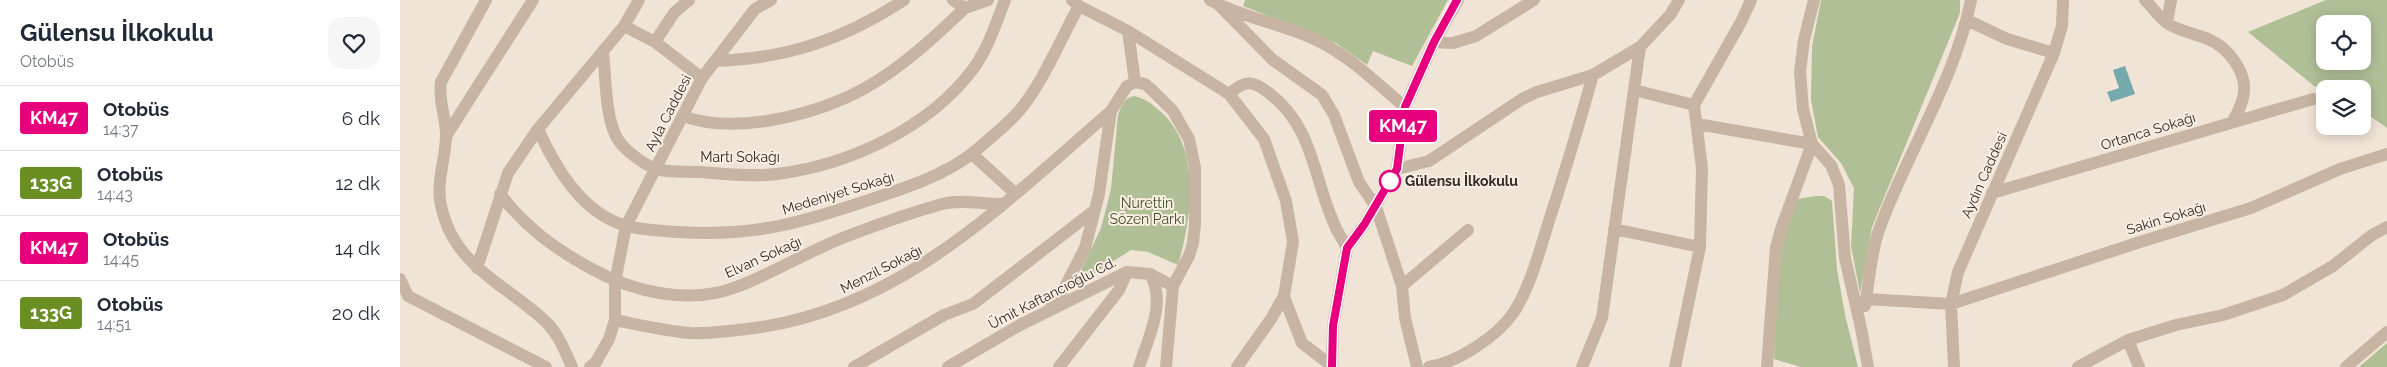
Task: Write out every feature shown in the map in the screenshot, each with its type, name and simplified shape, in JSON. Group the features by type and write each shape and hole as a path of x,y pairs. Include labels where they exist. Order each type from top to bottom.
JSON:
{"street":[{"path":"486,0 441,82 440,92 446,136 441,170 440,199 446,225 455,243 477,268 545,321 558,339 572,367"},
{"path":"446,136 532,0"},
{"path":"477,268 508,173 538,128 624,26 639,0"},
{"path":"655,42 674,13 689,0"},
{"name":"Ayla Caddesi","path":"596,365 609,339 615,320 615,282 626,226 702,78 755,9 771,0"},
{"path":"715,61 750,60 812,45 870,22 904,0"},
{"path":"953,0 965,8"},
{"path":"683,116 707,123 737,124 774,121 847,97 868,86 921,49 965,8 988,0"},
{"name":"Martı Sokağı","path":"656,169 775,174 810,169 875,145 905,128 938,105 974,69 1005,0"},
{"path":"1332,366 1333,326 1347,248 1376,207 1397,169 1405,107 1434,42 1456,3 1470,0"},
{"path":"1434,42 1453,44 1476,36 1534,0"},
{"path":"1397,169 1429,161 1493,118 1537,92 1593,75 1640,47 1670,15 1679,0"},
{"path":"1675,367 1700,247 1702,177 1694,105 1741,22 1751,0"},
{"path":"1814,0 1804,40 1800,72 1803,109 1812,144 1824,157 1836,175 1844,258 1861,328 1868,367"},
{"path":"1861,328 1879,229 1936,102 1967,20 1971,0"},
{"name":"Aydın Caddesi","path":"1954,367 1951,304 1958,272 2054,54 2062,26 2063,0"},
{"path":"2145,0 2167,23 2212,41 2224,48 2240,72 2244,92 2242,103 2233,121"},
{"path":"2167,23 2171,0"},
{"path":"1215,2 1310,36 1332,48 1352,60 1405,107"},
{"path":"1215,2 1273,60 1322,95 1344,138 1359,182 1376,207 1402,286 1406,318 1417,367"},
{"path":"1075,3 1128,31 1229,94 1264,138 1286,200 1293,242 1284,297 1237,367"},
{"name":"Medeniyet Sokağı","path":"538,128 552,160 575,191 596,210 626,226 709,233 749,231 808,221 906,188 972,154 1019,111 1033,91 1075,3"},
{"path":"1967,20 2007,39 2054,54"},
{"path":"624,26 655,42 702,78"},
{"path":"1128,31 1136,82"},
{"path":"1582,367 1602,318 1640,47"},
{"path":"603,53 612,125 618,138 627,150 656,169"},
{"path":"1429,367 1440,365 1463,355 1490,336 1512,314 1521,299 1543,242 1593,75"},
{"path":"1049,310 1066,285 1085,248 1096,210 1110,111 1127,86 1136,82 1145,84 1173,111 1184,127 1194,153 1196,186 1193,242 1189,256 1173,286 1166,367"},
{"path":"1229,94 1241,84 1249,83 1266,91 1285,105 1306,139 1335,228 1347,248"},
{"path":"1634,90 1694,105"},
{"name":"Ortanca Sokağı","path":"1992,193 2313,99"},
{"name":"Menzil Sokağı","path":"615,320 692,333 767,327 828,312 934,258 976,228 1110,111"},
{"path":"1697,124 1812,144"},
{"path":"1767,367 1776,247 1812,144"},
{"path":"972,154 1016,194"},
{"name":"Sakin Sokağı","path":"1951,304 2251,208 2340,169 2387,154"},
{"name":"Elvan Sokağı","path":"500,194 514,212 537,235 566,255 615,282 656,293 696,295 730,290 845,237 942,204 1002,204"},
{"path":"854,367 944,315 973,304 1096,210"},
{"path":"2078,367 2128,340 2176,325 2223,316 2283,295 2333,266 2372,235 2387,227"},
{"path":"1614,229 1700,247"},
{"path":"1402,286 1468,230"},
{"path":"1059,367 1120,290 1127,272"},
{"name":"Ümit Kaftancıoğlu Cd.","path":"948,367 1049,310 1127,272 1150,274 1173,286"},
{"path":"1139,367 1156,310 1157,292 1150,274"},
{"path":"400,280 408,296 546,367"},
{"path":"1284,297 1302,343 1332,366"},
{"path":"1866,299 1951,304"},
{"path":"2346,367 2387,332"},
{"path":"2128,340 2139,367"}],"green space":[{"path":"1245,0 1448,0 1412,66 1373,51 1367,65 1336,43 1243,6"},
{"path":"1821,0 1960,0 1960,13 1872,227 1860,293 1851,246 1854,188 1841,163 1818,137 1811,100 1812,47"},
{"path":"2326,0 2387,0 2387,128 2371,117 2371,80 2316,80 2316,87 2248,32"},
{"name":"Nurettin Sözen Parkı","path":"1134,96 1142,98 1151,104 1173,126 1182,144 1188,163 1190,205 1178,265 1148,252 1131,250 1073,287 1101,228 1111,189 1118,115 1126,100"},
{"path":"1824,196 1832,201 1837,269 1845,315 1858,367 1801,367 1774,359 1778,278 1784,237 1797,199"},
{"path":"2387,343 2387,367 2359,367"}],"water":[{"path":"2125,66 2135,94 2111,102 2107,92 2119,88 2113,70"}],"bus line":[{"name":"KM47","path":"1332,367 1333,326 1347,248 1376,207 1397,169 1405,107 1434,42 1457,0"}],"place":[{"name":"Gülensu İlkokulu","path":"1390,181"}]}
